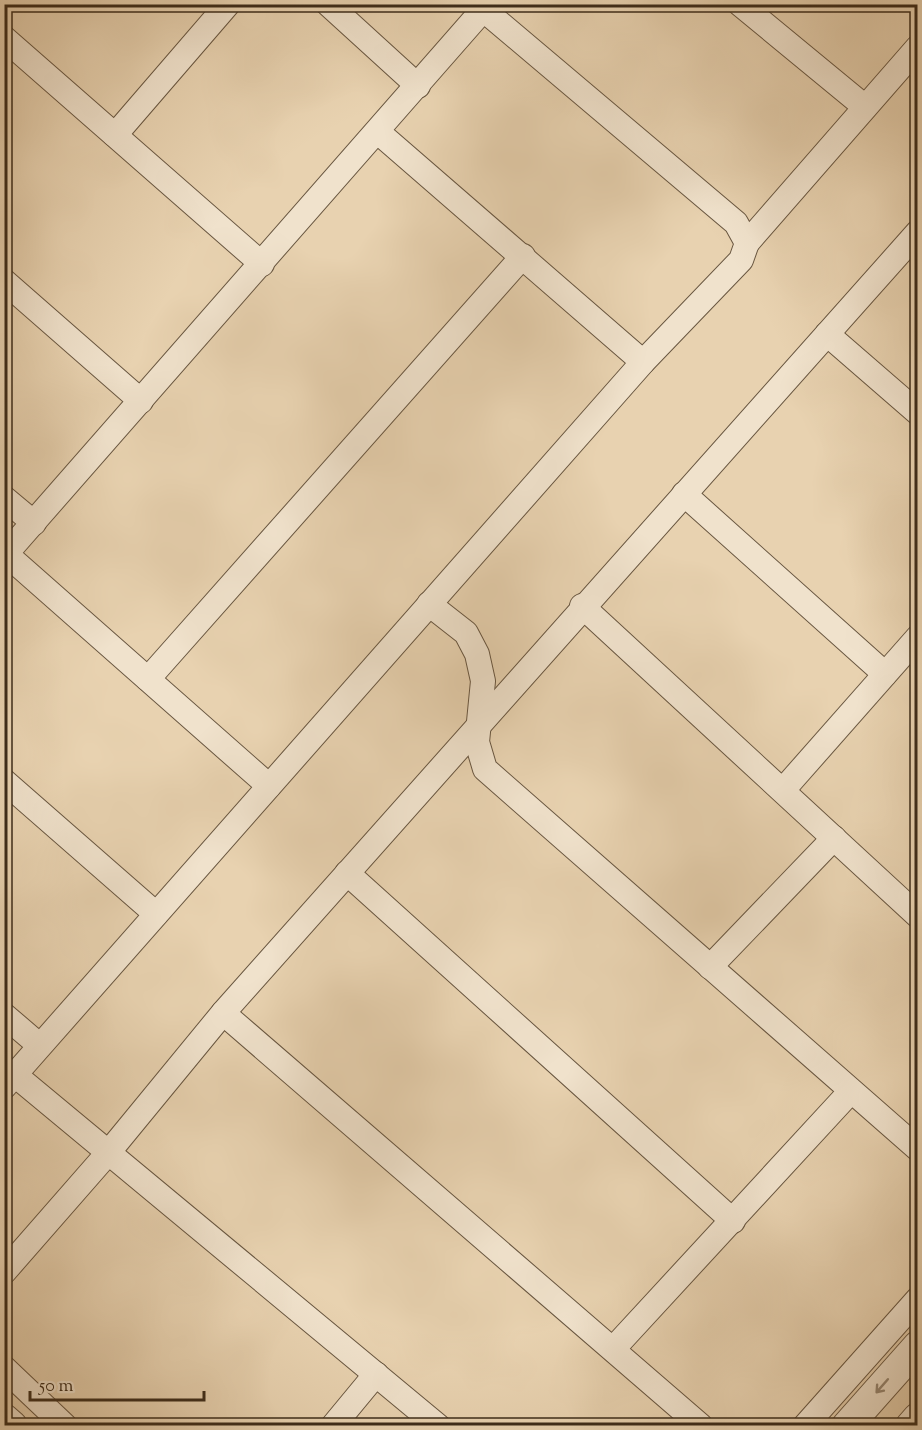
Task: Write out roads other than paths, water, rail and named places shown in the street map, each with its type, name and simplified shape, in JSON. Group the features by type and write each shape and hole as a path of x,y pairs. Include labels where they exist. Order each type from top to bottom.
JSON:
{"street":[{"path":"115,135 228,4"},
{"path":"328,4 418,86"},
{"path":"740,4 865,107"},
{"path":"268,786 5,555 486,7 736,223 747,243"},
{"path":"4,38 262,264"},
{"path":"438,1425 108,1153 10,1081 39,1045 643,362 741,260 747,243 918,47"},
{"path":"378,132 643,362"},
{"path":"4,1272 108,1153 223,1013 582,606 918,232"},
{"path":"148,679 523,256"},
{"path":"4,281 141,401"},
{"path":"827,334 918,413"},
{"path":"684,494 885,674"},
{"path":"4,498 34,523"},
{"path":"429,604 466,633 477,654 483,681 477,742 485,769 918,1149"},
{"path":"582,606 834,838 915,908"},
{"path":"783,790 918,637"},
{"path":"4,781 156,914"},
{"path":"710,968 834,838"},
{"path":"348,873 734,1221"},
{"path":"223,1013 701,1425"},
{"path":"4,1015 39,1045"},
{"path":"614,1348 734,1221 851,1091"},
{"path":"805,1425 918,1299"},
{"path":"847,1425 918,1346"},
{"path":"4,1368 65,1425"},
{"path":"333,1425 376,1374"},
{"path":"911,1425 918,1418"},
{"path":"4,1419 12,1425"}]}
